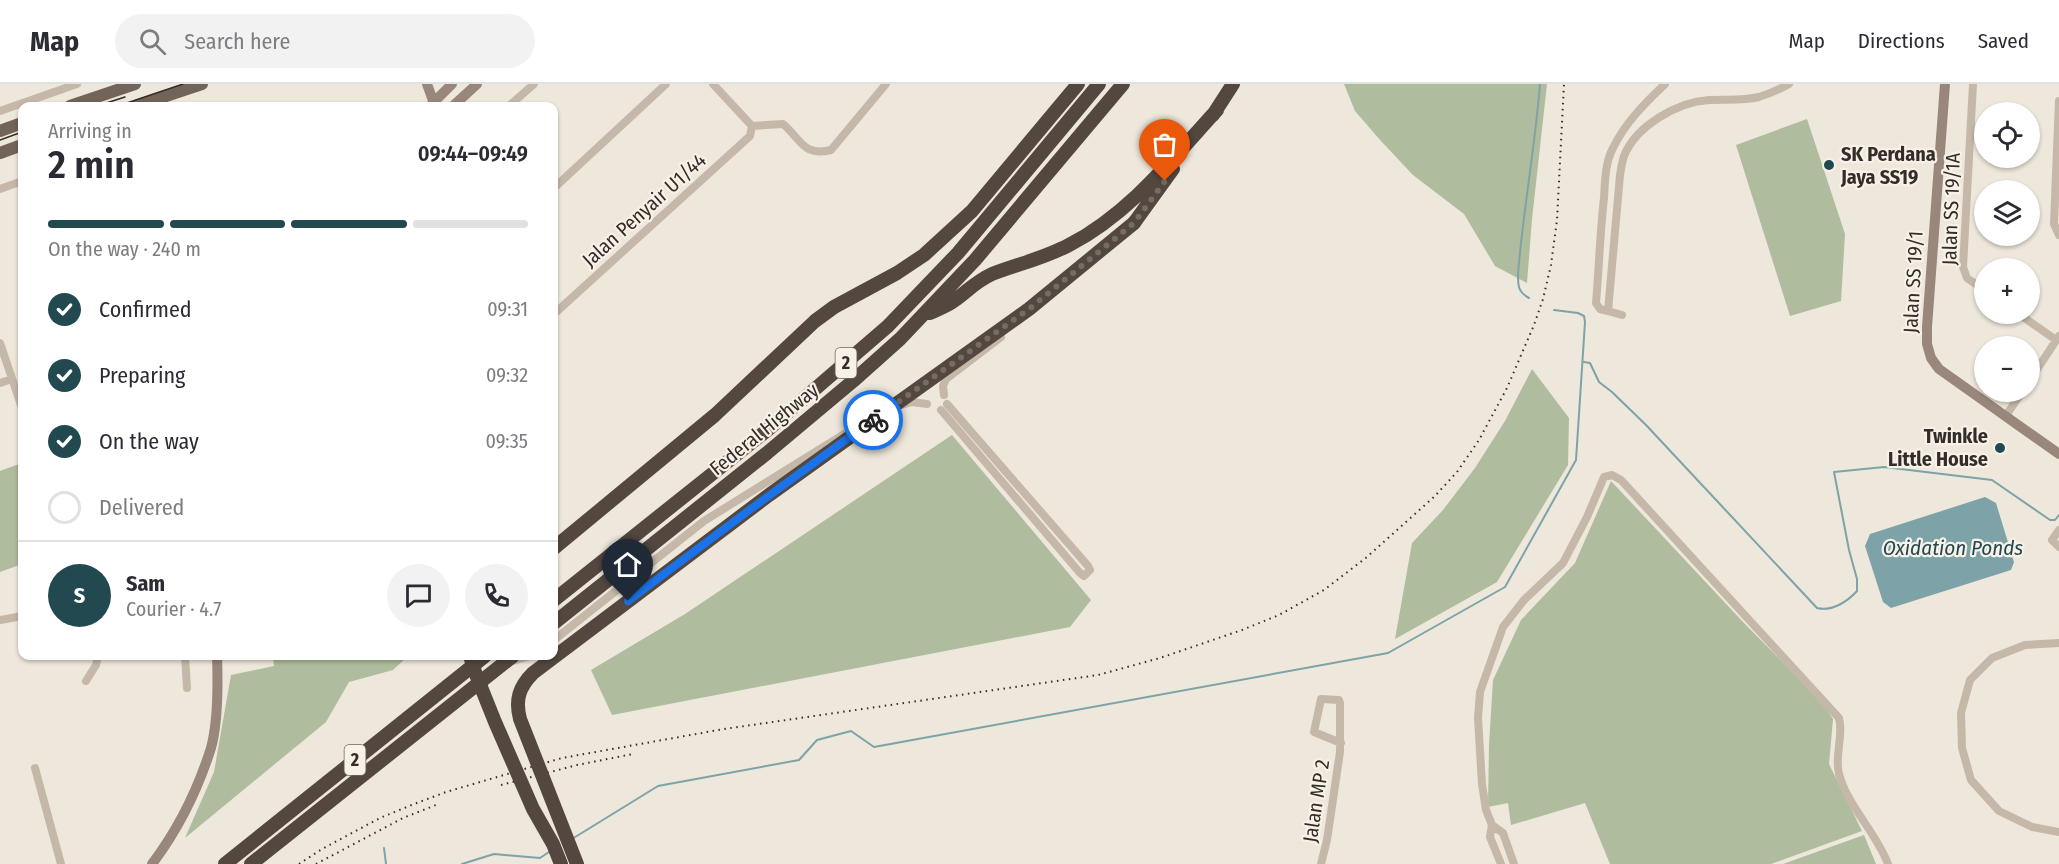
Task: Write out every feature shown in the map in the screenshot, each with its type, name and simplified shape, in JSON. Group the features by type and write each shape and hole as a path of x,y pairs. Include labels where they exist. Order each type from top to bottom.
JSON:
{"highway":[{"path":"558,545 715,416 815,321 834,307 897,273 932,248 972,211 1078,84"},
{"name":"Federal Highway","path":"558,597 771,427 888,326 957,253 1099,84"},
{"name":"Federal Highway","path":"558,620 854,381 923,316 983,251 1123,84"},
{"path":"558,654 748,511 1029,309 1134,223 1217,110 1233,84"},
{"path":"923,316 954,301 972,285 992,274 1069,246 1092,232 1144,190 1217,110"},
{"path":"471,660 533,809 553,844 561,864"},
{"name":"2","path":"225,864 479,660"},
{"name":"2","path":"251,864 507,660"},
{"path":"550,660 524,682 517,707 577,864"}],"main road":[{"path":"82,102 135,84"},
{"path":"148,102 202,84"},
{"path":"0,131 18,124"},
{"path":"0,153 18,146"}],"street":[{"path":"26,102 77,84"},
{"path":"426,84 432,102"},
{"path":"423,102 426,84"},
{"path":"457,102 477,84"},
{"path":"514,102 534,84"},
{"path":"558,184 666,84"},
{"path":"713,84 752,126 783,124 809,150 818,153 831,150 886,84"},
{"path":"1622,315 1600,309 1596,303 1600,223 1607,164 1620,135 1637,113 1665,84"},
{"path":"1608,311 1623,157 1633,141 1645,128 1665,114 1685,105 1707,100 1759,97 1789,84"},
{"name":"Jalan SS 19/1","path":"1945,84 1927,344 1931,358 1939,369 2059,454"},
{"name":"Jalan SS 19/1A","path":"1973,84 1963,267 1967,278 1974,283"},
{"path":"435,102 448,86"},
{"path":"448,86 452,102"},
{"path":"2059,101 2054,224 2059,236"},
{"path":"0,111 18,105"},
{"name":"Jalan Penyair U1/44","path":"558,310 750,136 752,126"},
{"path":"0,189 18,182"},
{"path":"944,395 943,386 946,379 1050,300 1109,251 1149,211 1152,198"},
{"path":"1600,223 1616,225"},
{"path":"2035,324 2058,338 2040,365"},
{"path":"0,343 18,396"},
{"path":"0,383 12,379"},
{"path":"558,637 704,521 865,421 898,405 912,402 927,404"},
{"path":"2005,417 2015,402"},
{"path":"944,407 1088,566 1090,570 1087,574 1084,576 1080,573 944,407"},
{"path":"1501,864 1490,837 1492,825 1486,810 1482,784 1478,718 1480,692 1503,627 1524,600 1563,563 1587,517 1604,477 1612,475 1621,480 1839,718 1838,770 1845,792 1888,864"},
{"path":"2059,530 2052,540 2059,547"},
{"path":"0,620 18,617"},
{"path":"2059,643 2025,645 1992,658 1970,680 1961,713 1962,748 1971,780 1999,810 2032,827 2059,832"},
{"path":"86,681 97,660"},
{"path":"185,660 187,688"},
{"path":"152,864 192,796 211,747 218,691 217,660"},
{"name":"Jalan MP 2","path":"1322,864 1341,743 1339,700 1321,699 1314,732 1341,743"},
{"path":"35,768 61,864"},
{"path":"1492,825 1503,833 1514,864"}],"green space":[{"path":"1344,84 1547,84 1527,283 1495,266 1464,214 1413,175 1381,141 1355,111"},
{"path":"1807,119 1845,234 1841,301 1790,316 1736,145"},
{"path":"1532,369 1569,418 1568,465 1497,582 1395,639 1412,543 1443,510 1475,468 1505,421"},
{"path":"952,435 1091,600 1070,627 612,715 591,670 685,614"},
{"path":"18,464 18,565 0,572 0,471"},
{"path":"1611,481 1744,623 1822,702 1833,719 1829,764 1862,831 1771,864 1610,864 1585,803 1511,825 1508,803 1488,807 1493,680 1521,620 1575,563"},
{"path":"273,660 404,660 393,670 349,682 326,722 185,838 214,772 231,675 274,666"},
{"path":"1864,835 1876,864 1783,864"}],"water":[{"name":"Oxidation Ponds","path":"1985,497 1996,503 2014,562 2011,570 1891,608 1883,602 1865,546 1870,534"}],"waterway":[{"path":"1529,298 1519,288 1518,274 1540,84"},
{"path":"572,839 658,786 799,760 817,740 851,731 874,747 1388,653 1505,587 1576,460 1585,322 1584,316 1578,313 1554,310"},
{"path":"1584,362 1590,363 1599,382 1646,425 1817,608 1823,609 1839,605 1857,591 1857,579 1834,472 1884,467 1992,480 2050,520 2055,520 2059,515"},
{"path":"384,848 386,864"},
{"path":"462,864 494,854 540,858 549,852"}],"tram line":[{"path":"130,102 183,84"},
{"path":"109,102 125,97"},
{"path":"0,140 18,133"}],"railway":[{"path":"299,864 380,818 414,804 446,792 562,758 724,729 1098,675 1160,658 1242,630 1279,615 1324,590 1367,557 1434,497 1457,472 1479,440 1507,388 1534,325 1551,265 1557,220 1564,84"},
{"path":"501,785 577,765 633,754"},
{"path":"316,864 403,818 436,805"}],"way so far":[{"path":"873,420 1029,309 1134,223 1165,181"}],"place":[{"name":"SK Perdana Jaya SS19","path":"1829,165"},
{"name":"Twinkle Little House","path":"2000,448"}],"route":[{"path":"628,601 873,420"}]}
